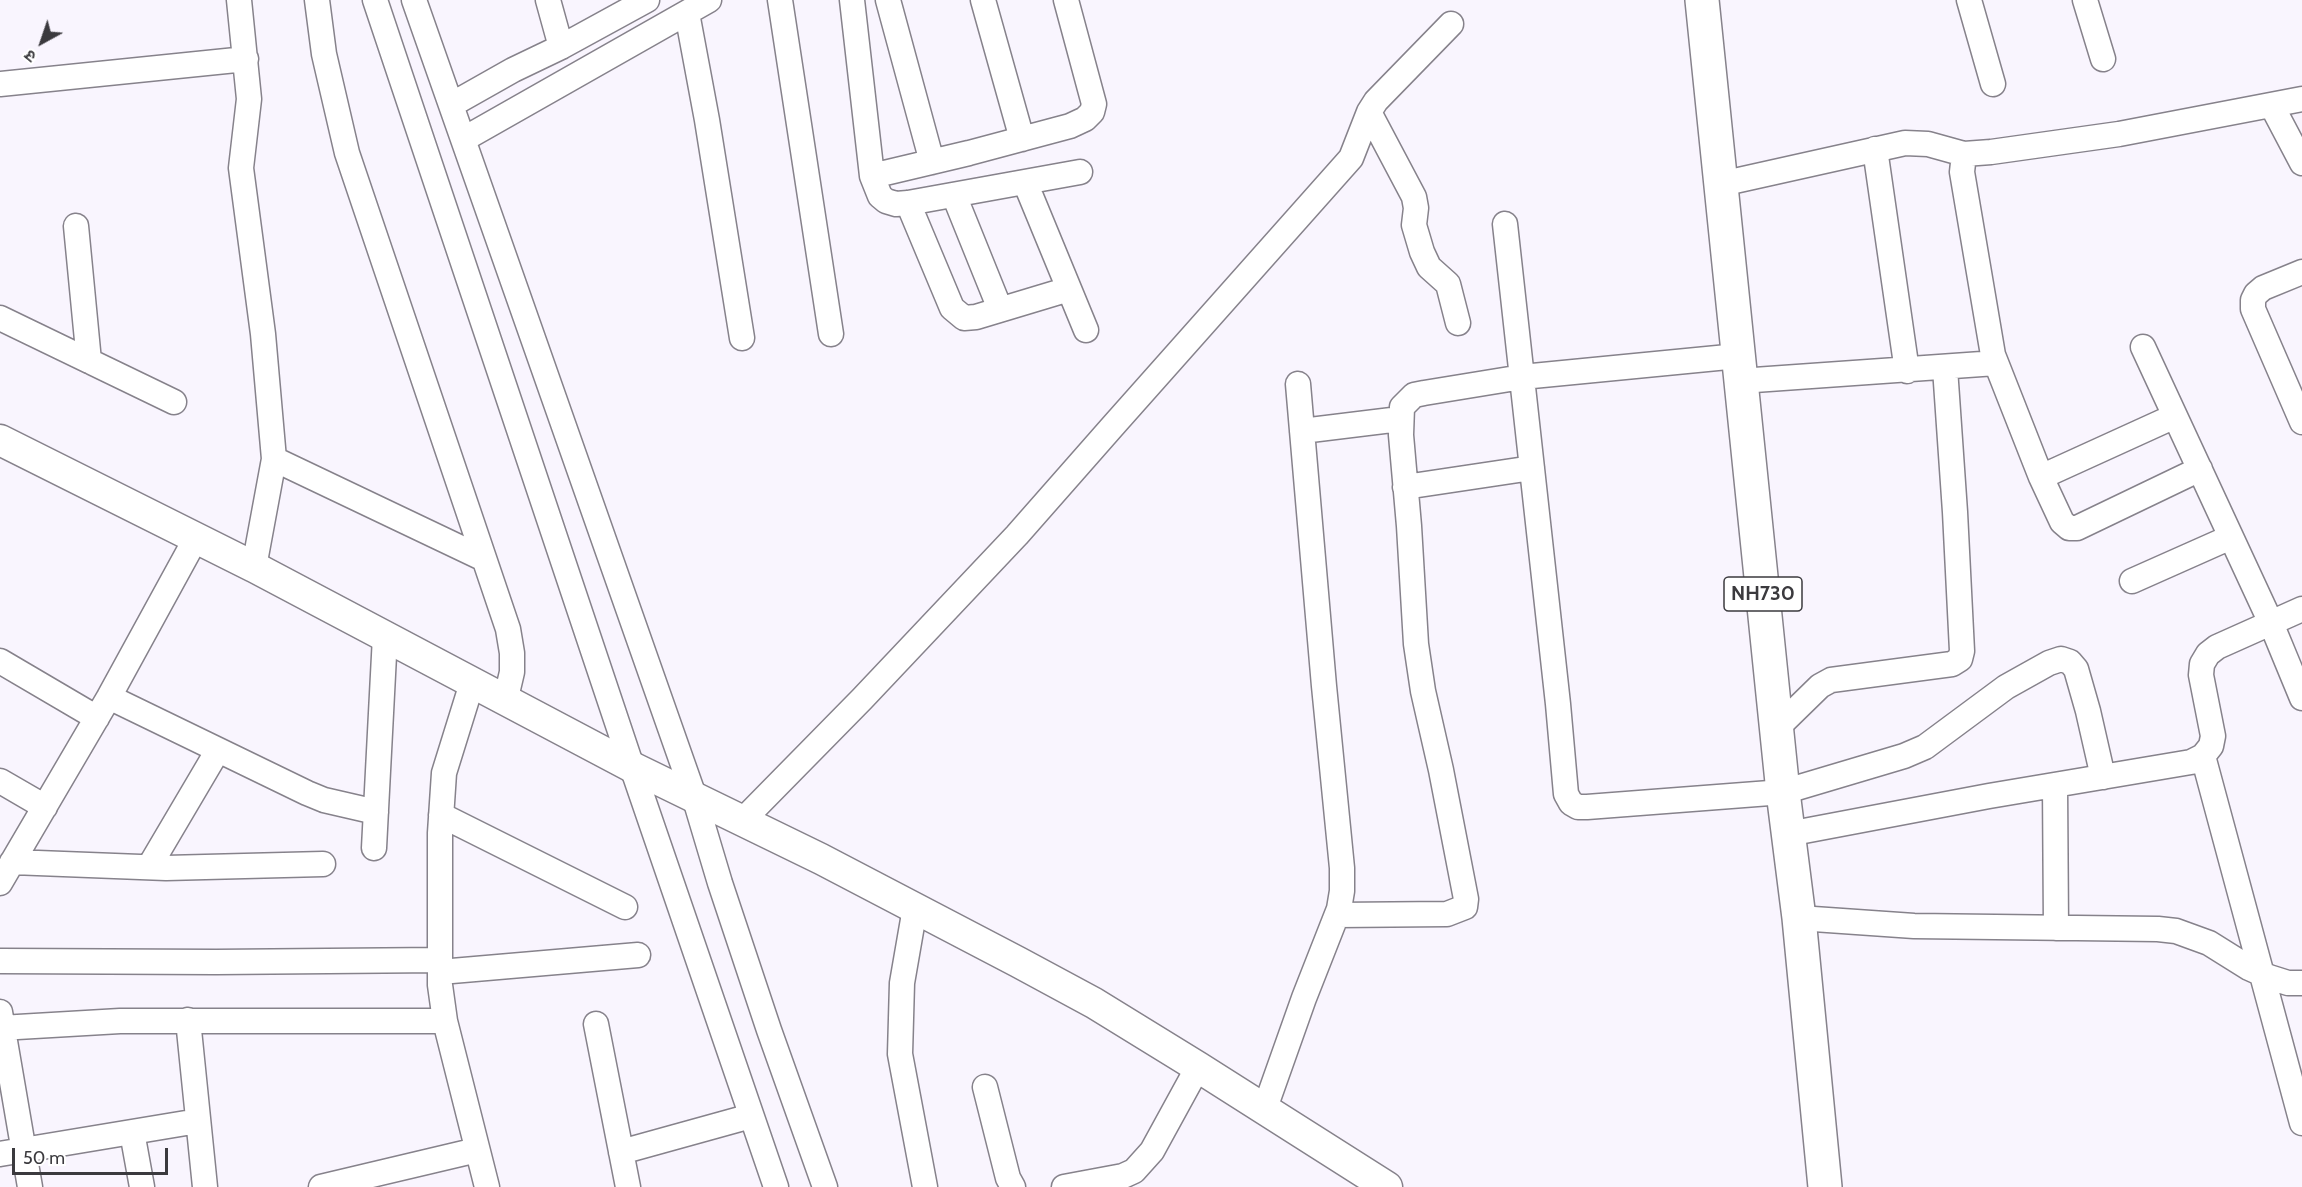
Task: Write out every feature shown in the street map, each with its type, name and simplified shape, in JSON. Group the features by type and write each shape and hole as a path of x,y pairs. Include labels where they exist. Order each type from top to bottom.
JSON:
{"highway":[{"name":"NH730","path":"1702,0 1783,792 1799,918 1825,1187"}],"main road":[{"path":"0,440 254,567 505,702 640,771 743,820 1094,1003 1388,1187"}],"street":[{"path":"239,0 249,99 241,168 263,334 274,459 254,567"},
{"path":"316,0 324,54 346,153 508,629 512,672 505,702"},
{"path":"375,0 640,771 776,1187"},
{"path":"414,0 825,1187"},
{"path":"548,0 561,47"},
{"path":"451,105 647,0"},
{"path":"464,139 709,0"},
{"path":"780,0 831,334"},
{"path":"852,0 872,176 876,187 886,201 896,204 908,203 1080,172"},
{"path":"888,0 932,162"},
{"path":"983,0 1022,139"},
{"path":"872,176 1022,139 1070,126 1085,119 1092,112 1094,104 1066,0"},
{"path":"1969,0 1993,84"},
{"path":"2085,0 2103,59"},
{"path":"687,13 709,131 742,338"},
{"path":"743,820 862,699 1017,535 1351,158 1369,112 1376,101 1451,24"},
{"path":"0,84 246,59"},
{"path":"1721,184 1905,143 1919,142 1964,154 2120,135 2302,99"},
{"path":"2272,106 2302,163"},
{"path":"1369,112 1414,196 1416,208 1414,225 1422,252 1429,267 1448,284 1458,323"},
{"path":"1875,149 1907,371"},
{"path":"1964,154 1962,172 1996,363 2041,477 2062,522 2069,528 2077,528 2200,469"},
{"path":"1026,182 1086,330"},
{"path":"954,195 1000,309"},
{"path":"908,203 952,308 964,318 975,317 1069,289"},
{"path":"1504,224 1566,794 1571,803 1578,807 1587,807 1783,792 1904,756 1924,747 2006,687 2049,663 2061,659 2070,662 2076,669 2103,777"},
{"path":"76,226 89,361"},
{"path":"2302,272 2263,288 2253,300 2253,309 2302,422"},
{"path":"0,318 174,402"},
{"path":"2143,347 2271,623 2302,698"},
{"path":"1337,915 1447,915 1465,907 1466,899 1423,691 1416,644 1400,419 1402,407 1414,395 1522,377 1739,369 1907,371 1996,363"},
{"path":"1778,727 1820,686 1831,680 1952,664 1960,659 1945,368"},
{"path":"1265,1108 1304,998 1337,915 1342,891 1342,868 1298,384"},
{"path":"2041,477 2175,416"},
{"path":"1302,431 1400,419"},
{"path":"274,459 484,559"},
{"path":"1406,487 1532,468"},
{"path":"2132,581 2231,537"},
{"path":"0,883 109,697 196,538"},
{"path":"1788,834 2181,764 2203,756 2211,746 2213,736 2201,675 2202,664 2208,654 2217,647 2302,609"},
{"path":"374,848 385,636"},
{"path":"0,662 97,718"},
{"path":"472,683 444,773 441,816 440,966 445,1021 487,1187"},
{"path":"109,697 324,800 376,812"},
{"path":"149,867 218,750"},
{"path":"2203,756 2302,1123"},
{"path":"0,781 45,807"},
{"path":"2055,785 2056,928"},
{"path":"441,816 625,907"},
{"path":"12,862 149,867 324,864"},
{"path":"915,908 902,983 900,1054 925,1187"},
{"path":"1799,918 1914,926 2176,931 2209,943 2262,975 2302,983"},
{"path":"0,961 440,966 638,955"},
{"path":"188,1020 205,1187"},
{"path":"30,1187 1,1022 445,1021"},
{"path":"596,1024 628,1187"},
{"path":"1064,1187 1122,1176 1134,1171 1152,1151 1198,1067"},
{"path":"985,1087 1008,1178 1013,1187"},
{"path":"621,1152 752,1116"},
{"path":"0,1154 198,1121"},
{"path":"132,1132 142,1187"},
{"path":"321,1187 477,1150"}]}
